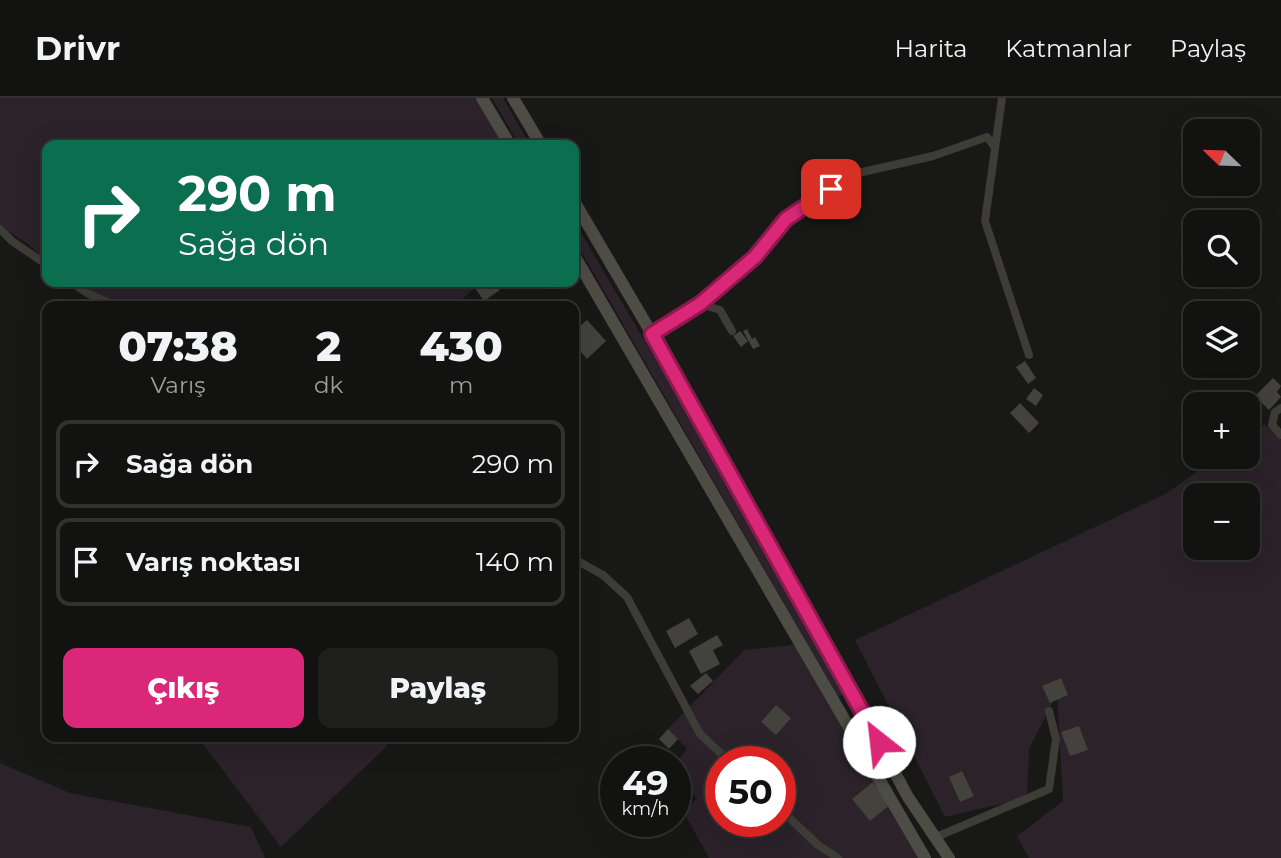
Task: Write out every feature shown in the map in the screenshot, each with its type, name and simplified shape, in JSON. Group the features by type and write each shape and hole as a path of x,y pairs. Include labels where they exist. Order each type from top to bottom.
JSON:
{"main road":[{"path":"482,98 507,140"},
{"path":"513,98 538,140"},
{"path":"579,210 770,543 908,797 949,858"},
{"path":"579,264 925,858"}],"street":[{"path":"1002,98 985,221 1029,355"},
{"path":"652,334 700,304 755,257 786,219 853,174 933,156 987,137 994,146"},
{"path":"0,229 12,241 42,262"},
{"path":"78,287 105,301"},
{"path":"700,304 720,310 732,331"},
{"path":"1281,408 1275,412 1272,425 1281,435"},
{"path":"579,562 603,575 627,597 700,734 713,746"},
{"path":"934,838 1049,789 1056,739 1049,711"},
{"path":"796,824 818,845 838,858"}],"shaded area":[{"path":"0,98 483,98 507,140 42,140 42,257 28,244 0,226"},
{"path":"492,98 503,98 527,140 516,140"},
{"path":"579,229 846,693 838,697 579,248"},
{"path":"84,287 476,287 460,301 110,301"},
{"path":"1265,424 1281,440 1281,858 1029,858 1017,836 1063,801 1057,694 1029,749 1027,798 945,817 855,640 1165,494 1201,469 1260,469 1260,428"},
{"path":"801,644 928,858 709,858 691,826 691,805 697,798 691,792 691,746 684,746 668,729 744,650"},
{"path":"202,742 385,742 387,746 281,847"},
{"path":"0,763 70,793 251,827 265,858 0,858"}],"building":[{"path":"474,287 498,287 500,290 484,301"},
{"path":"587,320 606,341 587,359 579,350 579,327"},
{"path":"747,329 752,339 755,337 760,346 753,349 743,331"},
{"path":"740,331 748,341 741,347 733,336"},
{"path":"1025,361 1036,378 1028,384 1016,367"},
{"path":"1273,378 1281,386 1277,392 1281,397 1269,410 1260,401 1259,392"},
{"path":"1034,388 1043,395 1036,406 1026,399"},
{"path":"1020,403 1039,423 1029,433 1010,413"},
{"path":"689,618 698,634 675,648 666,631"},
{"path":"717,635 723,645 713,650 720,664 701,674 689,651"},
{"path":"706,673 713,681 698,694 690,686"},
{"path":"1061,678 1068,695 1050,703 1042,686"},
{"path":"776,705 791,718 776,735 761,722"},
{"path":"1079,726 1088,750 1070,756 1061,732"},
{"path":"668,729 678,739 672,746 666,746 659,739"},
{"path":"962,771 974,796 960,802 949,777"},
{"path":"873,782 891,804 870,821 852,799"}],"route":[{"path":"831,189 786,219 755,257 700,304 652,334 879,742"}]}
